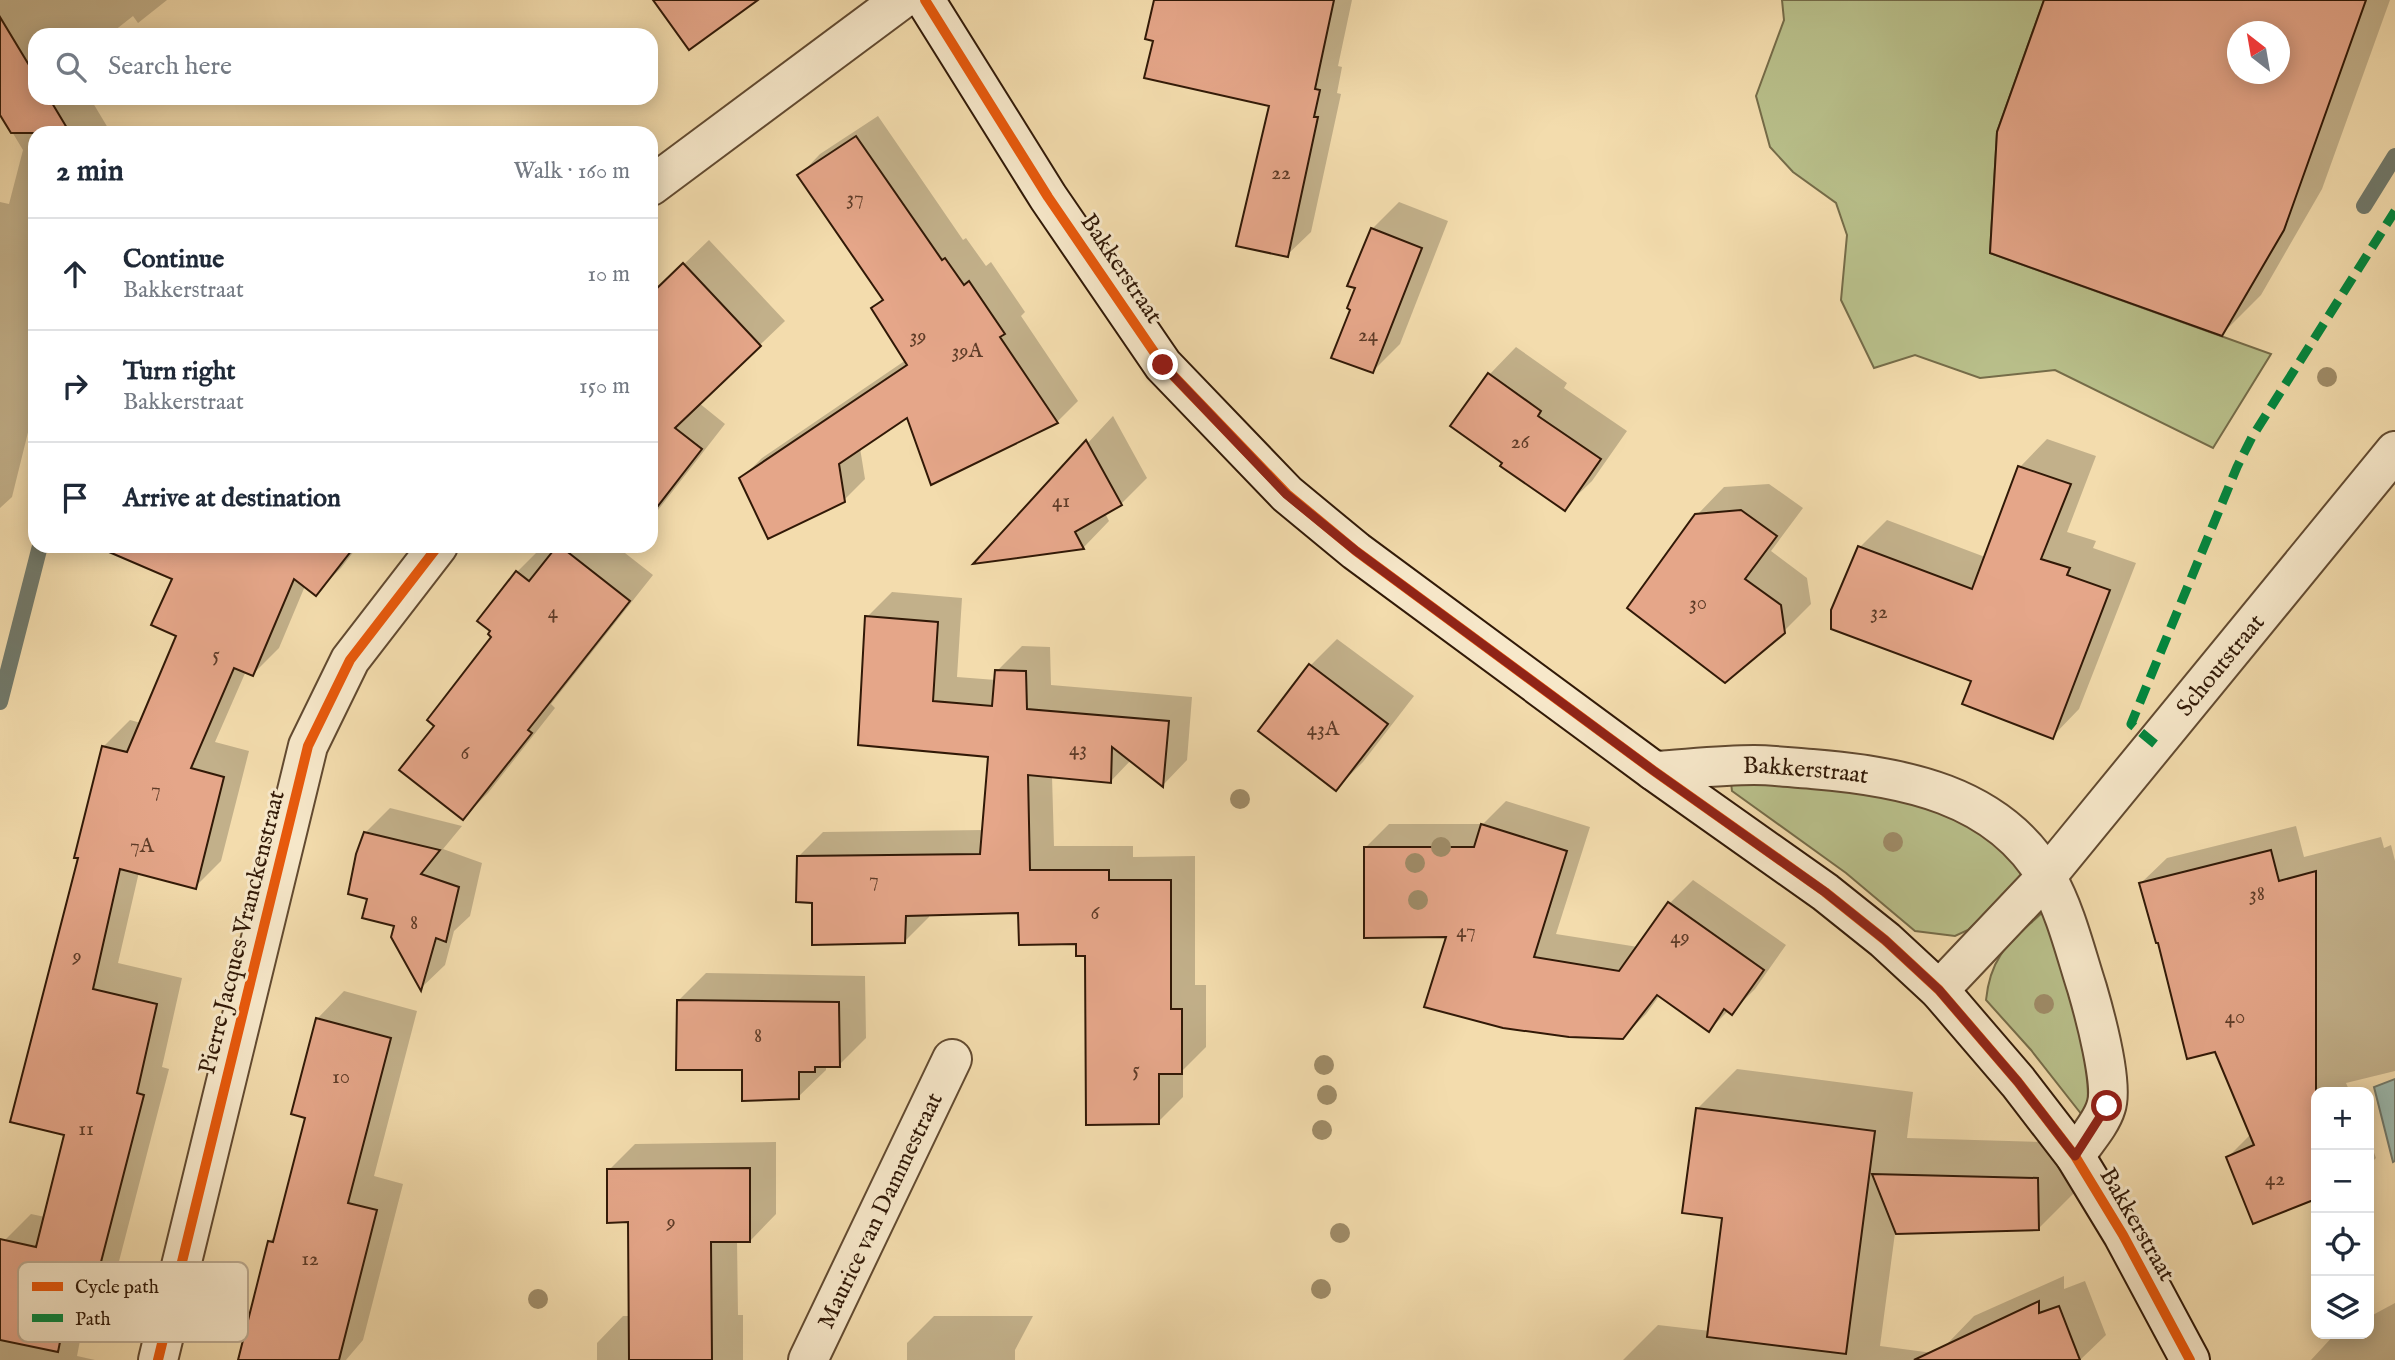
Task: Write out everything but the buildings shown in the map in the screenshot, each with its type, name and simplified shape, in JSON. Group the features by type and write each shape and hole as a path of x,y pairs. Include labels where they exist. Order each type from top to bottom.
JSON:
{"street":[{"path":"658,181 901,0"},
{"name":"Bakkerstraat","path":"925,0 1048,197 1163,365 1286,494 1356,551 1654,771 1825,892 1885,940 1939,990 2018,1082 2075,1156 2123,1235 2190,1360"},
{"name":"Schoutstraat","path":"1939,990 2046,877 2395,451"},
{"name":"Pierre Jacques Vranckenstraat","path":"182,1262 308,746 350,660 433,553"},
{"name":"Bakkerstraat","path":"1654,771 1755,765 1865,773 1919,785 1966,803 1997,822 2019,843 2046,877 2064,914 2092,1005 2108,1090 2107,1106 2075,1156"},
{"name":"Maurice van Dammestraat","path":"808,1360 952,1059"},
{"name":"Pierre Jacques Vranckenstraat","path":"158,1360 162,1342"}],"green space":[{"path":"1782,0 2044,0 1997,132 1990,253 2271,354 2213,448 2055,370 1980,378 1915,355 1874,368 1841,300 1847,235 1836,203 1793,172 1770,147 1756,96 1784,20"},
{"path":"1731,783 1857,786 1960,814 2027,873 1968,930 1955,936 1915,931 1846,873 1732,791"},
{"path":"2047,908 2095,1089 2082,1115 2031,1050 1986,1000 1993,969 1999,958 2015,938"}],"water":[{"path":"2395,1079 2393,1162 2374,1087"}],"waterway":[{"path":"2364,206 2395,156"},
{"path":"0,702 38,553"}],"marked path":[{"path":"2155,744 2131,724 2237,467 2252,437 2395,211"}],"cycle path":[{"path":"925,0 1048,197 1163,365 1287,494 1356,551 1654,771 1825,892 1885,940 1939,990 2018,1082 2075,1156 2123,1235 2190,1360"},
{"path":"182,1262 308,746 350,660 433,553"},
{"path":"158,1360 162,1342"}],"route":[{"path":"1163,365 1286,494 1356,551 1654,771 1825,892 1885,940 1939,990 2018,1082 2075,1156 2107,1106"}]}
